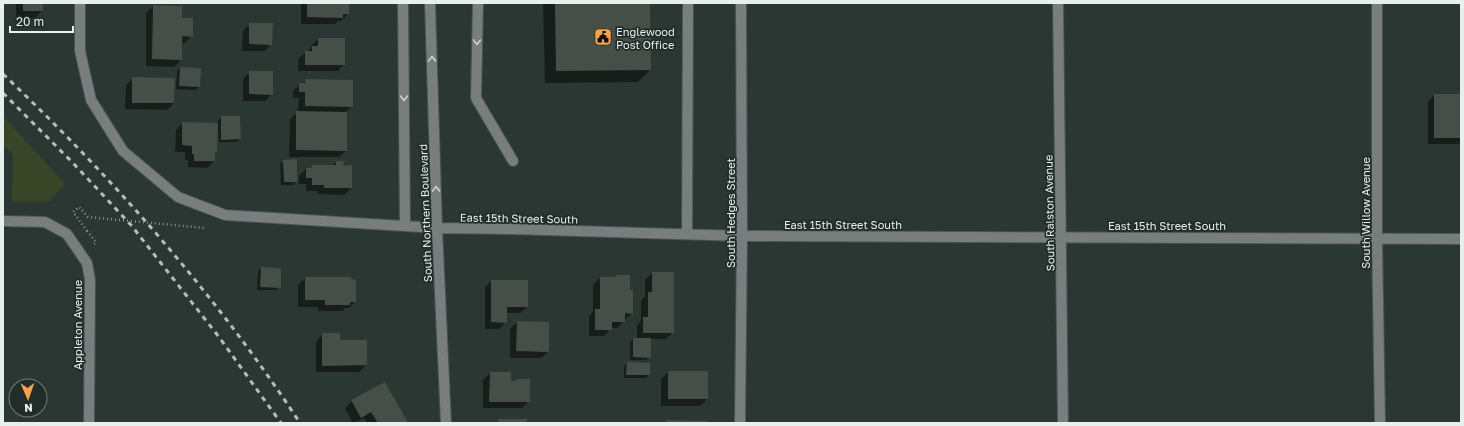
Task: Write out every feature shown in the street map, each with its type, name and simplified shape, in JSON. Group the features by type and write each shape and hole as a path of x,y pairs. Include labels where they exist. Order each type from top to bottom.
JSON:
{"street":[{"name":"East 15th Street South","path":"80,3 80,51 91,100 123,152 178,197 226,215 437,228 742,236 1461,239"},
{"name":"South Northern Boulevard","path":"403,3 405,226"},
{"name":"South Northern Boulevard","path":"430,3 437,228 446,423"},
{"path":"478,3 476,98 513,161"},
{"path":"687,234 688,3"},
{"name":"South Hedges Street","path":"740,423 742,236 741,3"},
{"name":"South Ralston Avenue","path":"1058,3 1063,423"},
{"name":"South Willow Avenue","path":"1377,3 1377,238 1380,423"},
{"name":"Appleton Avenue","path":"3,221 45,222 67,234 87,263 90,280 89,423"}],"path":[{"path":"87,231 73,212 79,207 88,217 205,228"}],"green space":[{"path":"3,116 65,184 48,202 12,202 13,154 3,145"}],"building":[{"path":"23,3 43,3 43,11 23,11"},
{"path":"307,3 349,3 349,14 343,14 343,18 307,17"},
{"name":"Englewood Post Office","path":"555,3 650,3 651,70 556,71"},
{"path":"153,5 182,6 182,18 193,18 193,37 182,36 182,60 152,59"},
{"path":"249,23 273,23 272,45 249,44"},
{"path":"318,38 345,38 345,65 305,65 305,51 312,51 312,46 318,46"},
{"path":"180,67 201,68 200,87 179,86"},
{"path":"249,71 273,71 273,95 249,94"},
{"path":"132,77 175,78 174,103 132,103"},
{"path":"305,79 353,80 353,107 305,106 305,92 299,92 299,83 305,83"},
{"path":"1434,94 1461,94 1461,138 1434,138"},
{"path":"296,111 347,112 347,151 296,150"},
{"path":"221,116 240,116 241,139 221,140"},
{"path":"182,122 218,123 217,152 215,152 215,161 194,161 192,146 182,145"},
{"path":"297,159 297,182 284,182 283,160"},
{"path":"336,161 344,161 343,166 352,165 352,188 324,188 324,185 312,185 312,178 306,178 306,168 311,168 312,165 336,165"},
{"path":"261,267 281,268 281,288 260,287"},
{"path":"652,272 674,272 674,333 643,333 643,317 648,317 648,292 652,292"},
{"path":"616,275 630,275 630,290 633,290 633,314 625,313 625,322 612,322 612,330 595,330 595,309 600,309 600,277 616,277"},
{"path":"305,277 351,277 351,279 356,280 356,302 350,302 350,305 325,305 325,300 305,300"},
{"path":"491,280 528,280 528,307 507,307 507,323 491,322"},
{"path":"517,321 549,322 549,352 516,351"},
{"path":"322,333 340,333 340,340 367,340 367,365 322,366"},
{"path":"633,338 651,338 651,358 633,357"},
{"path":"627,362 650,363 650,375 626,375"},
{"path":"668,371 708,371 708,399 668,399"},
{"path":"490,372 511,372 511,381 516,381 516,379 530,379 530,402 489,402"},
{"path":"385,382 408,423 378,423 371,412 361,418 351,400"},
{"path":"498,419 527,419 527,423 498,423"},
{"path":"666,420 708,421 708,423 666,423"}],"railway":[{"path":"3,74 84,155 162,240 234,329 300,423"},
{"path":"3,93 73,163 131,225 219,337 281,423"}],"place":[{"name":"Englewood Post Office","path":"603,37"}]}
